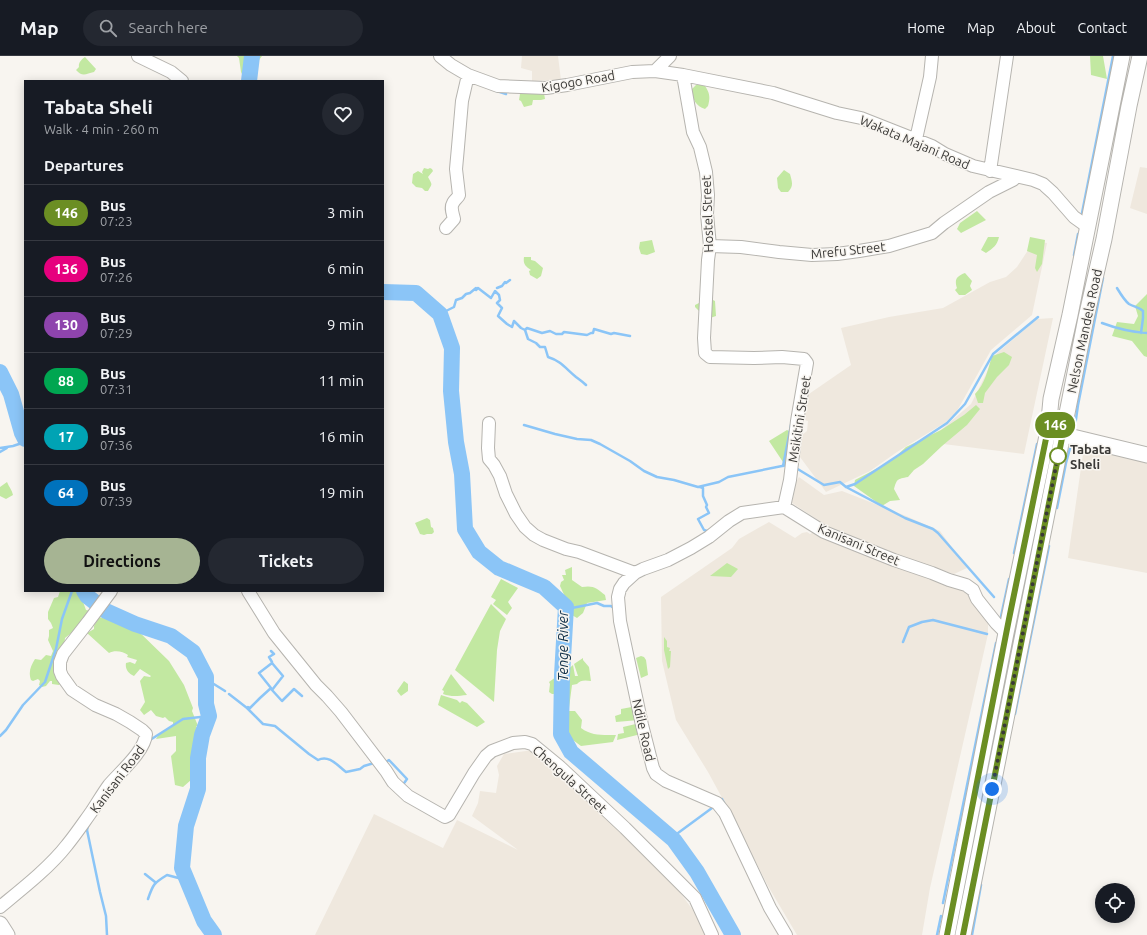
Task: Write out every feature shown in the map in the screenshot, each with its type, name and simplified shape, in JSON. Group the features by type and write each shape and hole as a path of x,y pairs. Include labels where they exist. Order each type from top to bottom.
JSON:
{"main road":[{"name":"Nelson Mandela Road","path":"947,935 1048,427 1051,399 1070,315 1122,56"},
{"name":"Nelson Mandela Road","path":"963,935 1063,431 1104,238 1140,56"},
{"path":"1048,427 1147,455"},
{"path":"1063,431 1147,447"},
{"path":"0,924 7,935"}],"street":[{"path":"138,56 171,72 181,80"},
{"name":"Kigogo Road","path":"440,56 451,65 468,75 498,86 546,88 632,72 655,71"},
{"path":"655,71 670,56"},
{"path":"916,139 930,76 932,56"},
{"path":"990,171 1007,56"},
{"name":"Wakata Majani Road","path":"655,71 684,75 773,93 837,113 861,118 916,139 973,166 1030,179 1043,184 1077,219 1088,227"},
{"path":"446,228 454,219 452,207 459,195 456,169 462,101 468,75"},
{"name":"Hostel Street","path":"684,75 693,132 700,147 706,172 708,195 707,214 710,246 704,350 706,355"},
{"name":"Mrefu Street","path":"710,246 741,247 812,255 852,252 890,246 932,233 989,192 1016,177"},
{"name":"Msikitini Street","path":"706,355 710,357 788,357 804,359 806,361 807,369 797,421 790,480 784,507"},
{"path":"489,423 489,459 500,476 506,494 516,514 525,527 543,540 635,573 668,560 691,548 709,537 728,521 742,513 784,507"},
{"name":"Kanisani Street","path":"784,507 824,532 948,580 966,585 973,590 977,599 1006,633"},
{"name":"Ndile Road","path":"635,573 624,582 620,589 618,607 642,725 653,768 656,774 666,781 718,803 730,823 770,908 786,935"},
{"name":"Chengula Street","path":"249,592 269,625 290,654 341,712 393,782 408,796 445,816 449,815 486,756 492,751 513,743 525,742 532,744 560,767 625,828 695,898 712,935"},
{"name":"Kanisani Road","path":"0,907 47,866 66,846 91,813 108,786 138,753 146,740 146,734 142,730 116,714 95,705 72,690 62,676 60,662 63,654 108,595"}],"shaded area":[{"path":"522,56 558,56 561,80 532,81 532,71 521,68"},
{"path":"1140,167 1147,168 1147,214 1130,208"},
{"path":"1034,241 1047,243 1032,315 991,350 957,411 946,422 897,452 870,471 826,492 800,457 802,435 807,431 808,421 804,420 806,396 851,365 841,328 889,317 943,308 990,282 1006,277 1017,267"},
{"path":"1053,318 1024,454 927,442 971,404 996,354 1037,319"},
{"path":"1084,447 1147,458 1147,573 1068,558"},
{"path":"799,477 824,495 842,491 940,531 967,568 954,574 887,552 832,529 792,503 796,482"},
{"path":"769,522 795,538 802,533 807,532 810,534 814,532 969,589 985,614 988,624 988,634 930,888 922,935 797,935 768,886 708,772 676,720 662,661 661,597 732,548 739,539"},
{"path":"533,750 664,871 704,925 707,935 315,935 374,814 443,848 457,820 518,850 472,816 478,803 480,791 496,793 499,775 497,766 504,754"}],"green space":[{"path":"237,56 262,56 256,64 252,75 243,76 239,58"},
{"path":"1090,56 1103,56 1107,79 1091,75"},
{"path":"85,57 96,69 94,72 82,74 76,70 79,67 80,61"},
{"path":"702,82 708,91 709,96 708,106 705,109 695,102 691,90"},
{"path":"528,90 536,94 544,93 545,99 533,100 532,105 524,107 519,100 520,94"},
{"path":"424,168 430,168 433,171 428,177 431,184 428,191 416,187 412,183 413,174 418,171 423,174 422,172"},
{"path":"784,170 790,174 792,182 792,186 788,192 781,192 778,188 777,178"},
{"path":"977,211 986,220 961,233 957,229 960,223"},
{"path":"988,237 999,237 996,245 986,253 981,250"},
{"path":"1030,237 1045,240 1042,264 1037,272 1035,268 1037,255 1027,251"},
{"path":"652,240 655,252 647,255 641,254 639,248 640,242"},
{"path":"524,257 531,257 531,260 535,261 543,268 541,276 537,279 530,275 529,271 531,270 525,265"},
{"path":"965,273 972,281 970,286 972,290 965,295 959,295 955,290 957,288 956,280 960,275"},
{"path":"1147,294 1147,357 1144,356 1132,341 1112,336 1117,322 1134,324 1138,316 1135,306"},
{"path":"709,298 715,301 716,316 710,318 700,316 695,305"},
{"path":"1004,352 1012,357 1009,365 997,377 985,393 983,403 978,403 975,394 984,381 992,356"},
{"path":"976,405 980,409 967,425 923,464 914,470 908,477 897,481 894,489 900,500 890,501 882,506 854,486 855,480 891,461 906,447 941,430"},
{"path":"787,430 793,433 789,471 769,441"},
{"path":"7,482 13,495 6,499 0,496 0,487"},
{"path":"427,518 430,520 431,527 433,528 434,532 432,534 420,534 415,523"},
{"path":"727,563 738,569 731,577 710,576"},
{"path":"572,567 572,580 582,587 589,586 597,589 605,595 606,600 587,603 583,613 577,618 570,614 571,606 560,586 561,582 564,580 562,575 566,575 565,570"},
{"path":"501,579 518,588 508,602 512,608 507,615 493,604 496,600 491,597"},
{"path":"60,592 79,592 86,610 91,611 75,630 65,638 61,683 59,685 52,684 52,681 50,681 46,686 42,687 39,685 40,681 38,679 33,681 31,680 30,671 35,659 41,660 46,655 51,656 53,651 48,640 49,630 53,628 48,619 48,612 54,598 58,597"},
{"path":"491,604 506,619 500,631 497,650 494,702 455,670"},
{"path":"99,617 119,622 130,628 134,627 169,661 184,685 193,708 192,711 198,726 196,726 198,730 191,780 183,787 175,785 171,756 176,751 176,736 156,739 159,734 173,725 173,722 169,721 165,717 163,718 156,716 151,710 144,715 140,710 145,702 140,681 144,676 151,676 140,669 134,676 132,675 127,669 126,663 130,662 135,664 137,660 127,657 128,655 121,652 113,651 109,653 87,633 94,629"},
{"path":"664,637 667,641 667,647 670,648 669,651 671,651 670,667 668,669 664,650"},
{"path":"641,656 646,660 648,675 641,678 636,658"},
{"path":"583,658 589,667 591,681 587,680 572,685 569,708 569,704 566,701 567,684 565,684 565,672 573,665 575,676 578,676 574,664"},
{"path":"451,674 467,695 452,696 443,694 444,691 442,690"},
{"path":"556,677 557,694 552,694 549,692 549,682"},
{"path":"404,681 408,684 408,691 401,696 397,691"},
{"path":"441,695 457,700 460,703 462,701 467,703 485,722 477,727 438,705"},
{"path":"637,706 639,720 616,722 615,716 621,714 621,709"},
{"path":"567,711 575,711 582,720 581,728 585,731 597,734 616,735 613,742 581,746 564,732"},
{"path":"640,723 641,734 617,740 618,734 624,733 623,727"}],"waterway":[{"name":"Tenge River","path":"249,80 252,56"},
{"path":"1082,213 1113,56"},
{"path":"497,91 506,94"},
{"path":"1074,255 1078,234"},
{"path":"1074,433 1078,405 1103,278"},
{"path":"497,288 510,280"},
{"path":"440,314 454,307 456,300 462,298 476,288 476,290 478,288 491,298 495,291 499,295 500,300 497,303 502,308 498,316 512,327 514,321 525,330 528,339 540,347 545,347 548,357 560,363 586,385"},
{"path":"1117,288 1129,304 1143,311 1141,333"},
{"name":"Tenge River","path":"384,292 416,293 440,314 452,348 451,391 456,442 462,474 465,529 479,552 499,568 544,587 566,607 562,675 561,734 571,752 674,840 697,872 733,935"},
{"path":"846,487 855,484 947,423 965,404 993,354 1038,317"},
{"path":"1102,323 1124,330 1147,333"},
{"path":"525,330 527,328 542,333 550,331 556,334 562,334 564,332 587,335 593,333 594,329 611,334 614,333 630,336"},
{"path":"0,372 11,394 24,437"},
{"path":"524,425 577,439 591,440 657,477 698,487 719,482 728,477 787,465"},
{"path":"783,466 791,425"},
{"path":"1057,508 1072,441"},
{"path":"0,448 24,442"},
{"path":"1014,553 1037,444"},
{"path":"0,452 7,448"},
{"path":"796,469 824,485 840,482 846,487 905,518 933,529 994,597"},
{"path":"700,487 703,488 703,496 709,513 698,519 704,530 710,532"},
{"path":"1015,714 1049,546"},
{"path":"1000,621 1009,579"},
{"path":"0,736 6,730 23,705 45,682 56,649 62,619 72,592"},
{"path":"85,592 87,596 106,611 135,624 171,636 193,652 206,677 206,704 209,716 202,735 198,758 198,789 186,826 182,868 204,921 214,935"},
{"path":"566,607 572,608 597,603 604,606 611,606 615,609"},
{"path":"903,642 909,627 933,620 987,634"},
{"path":"943,903 996,643"},
{"path":"271,651 274,654 269,657 272,663"},
{"path":"248,707 250,708 271,688 259,673 272,663 283,676 272,690 282,701 294,689 302,696"},
{"path":"206,677 209,681 225,691"},
{"path":"229,694 247,708 263,724 275,726 318,760 326,758 337,764 346,772 360,769 374,763"},
{"path":"150,740 183,719 209,716"},
{"path":"384,763 389,760 407,779 402,786"},
{"path":"722,799 725,805"},
{"path":"674,840 678,833 712,808"},
{"path":"88,826 87,830 106,916 107,935"},
{"path":"145,874 155,882"},
{"path":"148,899 154,884 167,875 186,880"},
{"path":"972,935 981,885"},
{"path":"937,935 941,916"}],"bus line":[{"name":"146","path":"947,935 1049,424 1064,428 963,935"}],"place":[{"name":"Tabata Sheli","path":"1058,456"}],"route":[{"path":"992,789 1058,456"}]}
